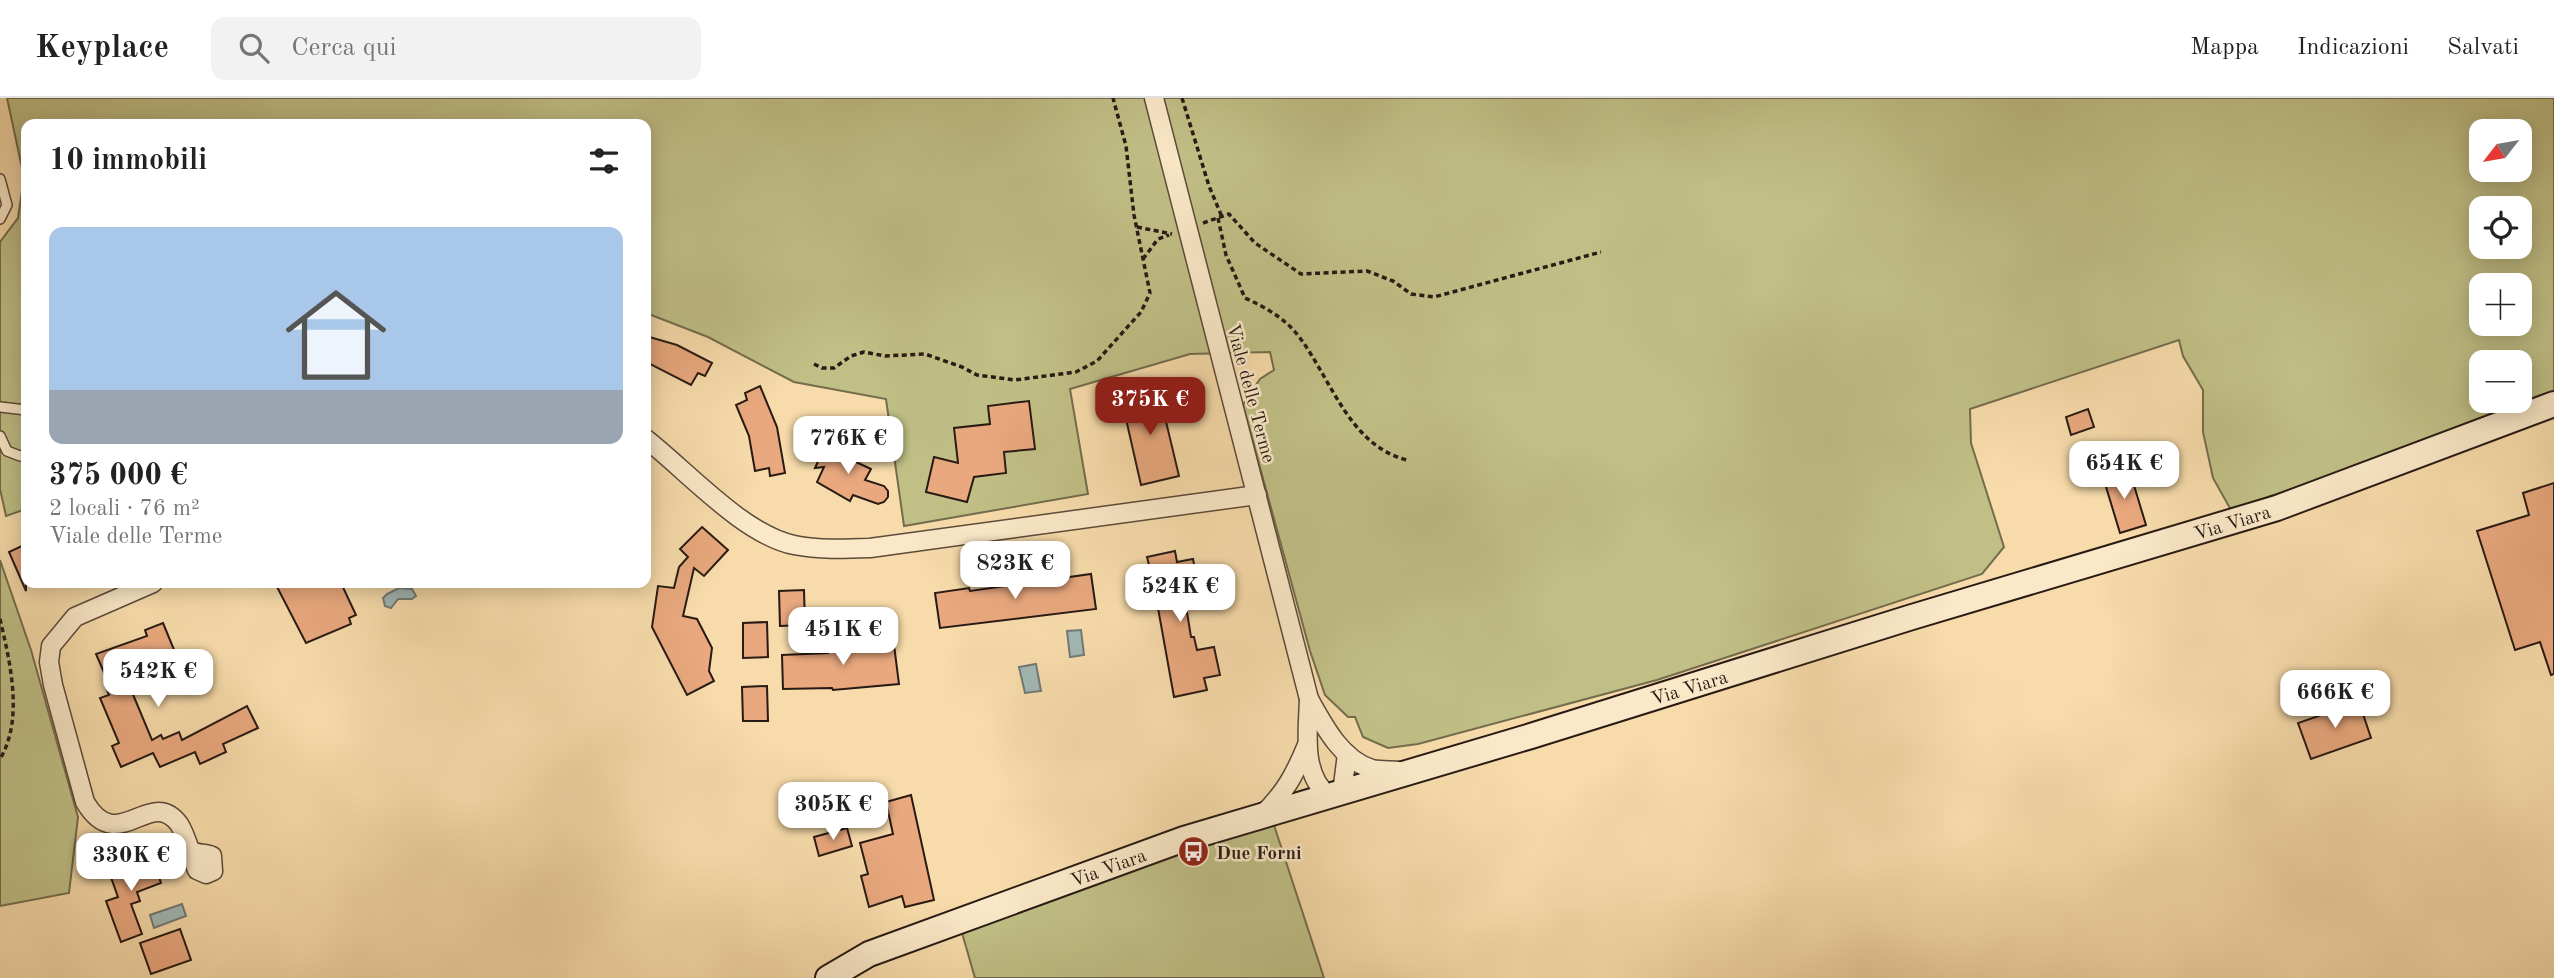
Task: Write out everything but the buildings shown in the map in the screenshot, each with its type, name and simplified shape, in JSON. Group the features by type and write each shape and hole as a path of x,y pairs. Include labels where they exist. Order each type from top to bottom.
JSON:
{"main road":[{"name":"Via Viara","path":"828,978 869,954 1184,839 2277,508 2554,404"}],"street":[{"name":"Viale delle Terme","path":"1154,98 1309,699 1327,730 1347,754 1371,769 1411,772"},
{"path":"651,443 758,531 792,545 829,550 870,548 1257,495"},
{"path":"142,588 75,617 51,646 49,662 53,685 85,803 93,815 102,823 113,825 156,811 167,814 178,823 188,849"},
{"name":"Viale delle Terme","path":"1309,699 1307,746 1314,778 1320,790 1335,794"},
{"name":"Viale delle Terme","path":"1260,817 1276,802 1294,778 1307,746"},
{"path":"1335,794 1347,754"}],"lane":[{"path":"0,179 7,205 0,219"},
{"path":"0,407 21,409"},
{"path":"0,436 7,451 21,456"}],"path":[{"path":"814,364 822,368 834,368 850,356 864,352 885,356 925,354 976,375 1015,380 1076,372 1097,361 1141,312 1150,293 1137,227 1126,146 1113,98"},
{"path":"1182,98 1220,217 1226,255 1245,298 1273,311 1299,337 1348,417 1368,439 1389,456 1407,460"},
{"path":"1195,226 1229,214 1255,243 1301,274 1367,271 1393,281 1411,294 1434,297 1601,252"},
{"path":"1137,227 1171,234"},
{"path":"1143,258 1158,239 1183,230"},
{"path":"0,619 11,668 12,716 7,748 0,759"}],"shaded area":[{"path":"7,98 2554,98 2554,397 2532,405 2532,350 2469,350 2469,413 2508,413 2231,510 2213,478 2203,432 2203,390 2183,356 2179,340 1970,409 1971,443 2004,547 1982,574 1657,680 1418,744 1388,748 1363,737 1355,717 1348,717 1325,695 1310,651 1243,405 1260,379 1274,370 1270,352 1190,354 1070,389 1088,494 904,526 886,399 794,382 708,337 651,315 651,119 21,119 21,163"},
{"path":"21,198 21,511 6,516 0,489 0,242 18,218"},
{"path":"0,560 31,650 78,817 69,893 0,906"},
{"path":"1272,819 1324,978 975,978 956,912"}],"water":[{"path":"399,588 412,589 416,596 412,599 398,599 391,608 385,606 383,598"},
{"path":"1081,630 1084,655 1070,657 1067,631"},
{"path":"1036,664 1041,691 1025,693 1019,667"},
{"path":"182,904 186,916 154,928 150,915"}],"place":[{"name":"Due Forni","path":"1193,852"}]}
